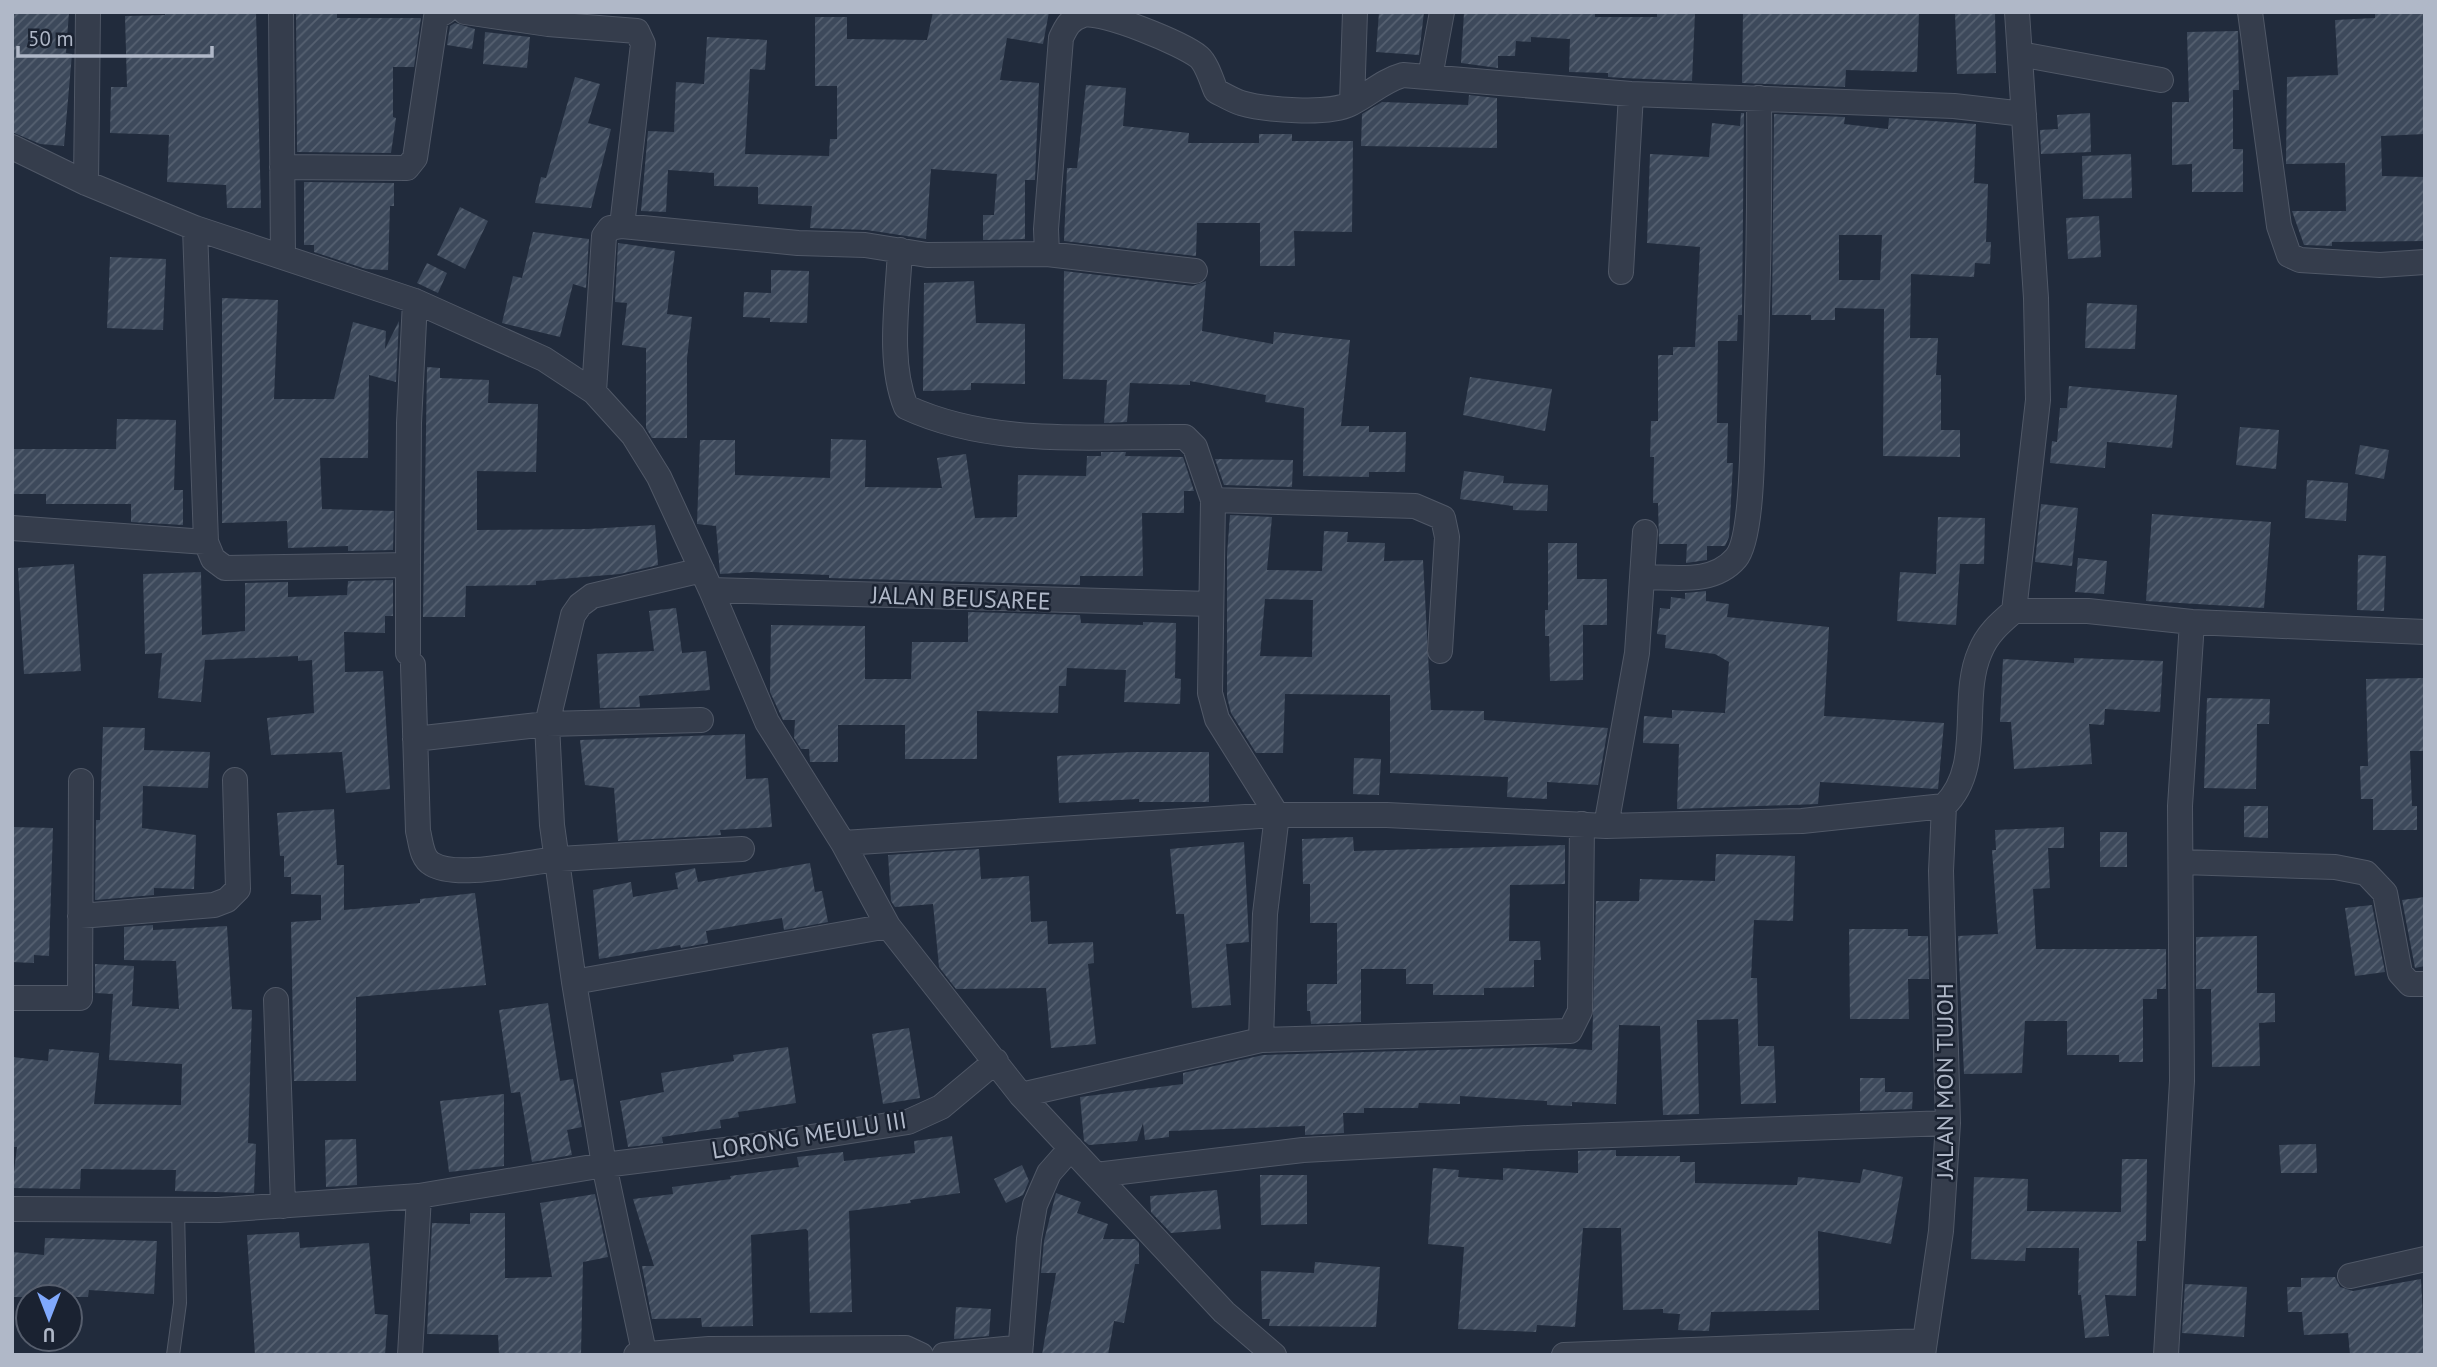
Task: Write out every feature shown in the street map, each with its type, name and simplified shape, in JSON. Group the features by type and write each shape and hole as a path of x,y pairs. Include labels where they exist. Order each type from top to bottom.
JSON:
{"street":[{"path":"86,183 88,12"},
{"path":"281,12 283,257"},
{"path":"282,167 407,168 415,158 436,17 445,12"},
{"path":"465,12 548,18 637,31 643,44 622,226"},
{"path":"1352,103 1354,12"},
{"path":"1430,77 1442,12"},
{"path":"843,843 1277,815 1387,815 1606,826 1802,821 1944,806 1959,787 1967,753 1979,654 1988,636 2014,611 2038,400 2036,298 2017,12"},
{"path":"2250,12 2279,226 2289,255 2300,260 2380,265 2425,262"},
{"path":"1047,254 1046,229 1061,38 1068,24 1081,14 1094,14 1162,38 1201,58 1216,91 1241,103 1272,108 1336,109 1352,103 1392,78 1403,75 1632,94 1954,106 2024,114"},
{"path":"2020,54 2161,80"},
{"path":"1621,272 1632,94"},
{"path":"1642,578 1704,577 1722,572 1739,555 1744,540 1751,485 1760,286 1759,98"},
{"path":"12,146 86,183 195,228 415,301 544,359 594,392 634,435 659,477 707,580 767,722 843,843 888,926 1021,1096 1224,1312 1274,1355"},
{"path":"594,392 604,236 610,228 622,226 957,257 1047,254 1195,271"},
{"path":"195,228 206,542 213,559 225,568 408,565"},
{"path":"900,250 897,354 900,391 906,407 938,422 1004,434 1185,437 1195,447 1213,500 1210,693 1217,719 1277,815 1265,914 1261,1040"},
{"path":"415,301 409,423 408,565 418,831 423,854 431,864 448,870 556,859 742,849"},
{"path":"1213,500 1415,506 1432,511 1443,518 1447,537 1440,651"},
{"path":"12,528 206,542"},
{"path":"1606,826 1637,653 1645,532"},
{"name":"JALAN BEUSAREE","path":"640,1354 604,1165 556,859 547,724 573,615 580,605 592,596 707,580 1211,604"},
{"path":"2014,611 2088,611 2192,622 2425,632"},
{"path":"2166,1355 2182,1081 2180,806 2192,622"},
{"path":"415,739 547,724 701,720"},
{"path":"80,916 214,905 227,900 238,888 235,780"},
{"path":"12,998 80,998 81,781"},
{"name":"JALAN MON TUJOH","path":"1923,1348 1941,1231 1948,1123 1941,871 1944,806"},
{"path":"1021,1096 1261,1040 1570,1031 1580,1011 1582,824"},
{"path":"2182,862 2335,867 2367,873 2385,893 2400,973 2410,984 2425,984"},
{"path":"574,982 888,926"},
{"path":"276,1000 283,1206"},
{"name":"LORONG MEULU III","path":"12,1209 283,1206 419,1196 604,1165 741,1148 908,1122 941,1107 996,1061"},
{"path":"1096,1175 1303,1150 1528,1138 1948,1123"},
{"path":"944,1355 1020,1349 1029,1239 1035,1205 1049,1173 1071,1148"},
{"path":"410,1355 419,1196"},
{"path":"2350,1276 2425,1259"},
{"path":"640,1354 906,1348 921,1355"},
{"path":"1564,1355 1923,1348"}],"lane":[{"path":"173,1355 180,1303 178,1209"}],"building":[{"path":"12,12 69,12 66,53 72,54 64,146 40,144 12,132"},
{"path":"165,12 256,12 261,208 227,208 226,185 167,182 169,135 110,133 111,87 127,87 125,16 165,15"},
{"path":"296,12 337,12 337,18 421,18 414,67 393,67 393,117 396,118 391,153 297,152"},
{"path":"933,12 1049,12 1043,44 1007,38 1000,80 1039,83 1035,180 1025,180 1025,239 983,240 983,215 994,215 997,174 931,169 926,239 867,230 810,228 812,206 758,204 758,187 714,186 714,173 668,170 666,212 641,211 648,131 674,132 676,82 704,84 707,37 767,40 765,70 750,69 745,154 829,156 830,139 837,139 837,86 815,86 815,17 847,17 847,39 927,40"},
{"path":"1379,12 1424,12 1419,55 1376,52"},
{"path":"1464,12 1595,12 1595,17 1657,17 1657,13 1695,13 1692,81 1608,77 1608,73 1569,72 1570,39 1531,37 1531,42 1516,41 1515,56 1498,56 1498,68 1461,63"},
{"path":"1743,12 1919,12 1917,72 1846,70 1845,87 1742,83"},
{"path":"1955,12 1995,12 1996,73 1957,74"},
{"path":"2375,12 2425,12 2425,134 2381,136 2382,176 2425,177 2425,241 2304,245 2292,211 2346,211 2345,163 2286,164 2287,77 2338,75 2335,20 2375,18"},
{"path":"455,23 475,29 472,49 447,45 450,26"},
{"path":"2238,31 2239,90 2233,90 2233,149 2243,149 2243,192 2192,192 2192,164 2172,165 2172,102 2189,102 2187,32"},
{"path":"485,32 530,37 527,68 483,64"},
{"path":"575,77 600,84 588,123 611,129 591,208 535,203 541,177 546,178"},
{"path":"1086,85 1126,88 1123,126 1189,133 1188,143 1259,143 1259,134 1292,134 1292,141 1353,141 1352,232 1294,231 1295,266 1260,266 1260,223 1197,223 1196,256 1064,241 1067,168 1077,168"},
{"path":"1469,95 1497,98 1497,148 1361,146 1362,114 1382,102 1468,105"},
{"path":"1741,113 1744,113 1742,315 1738,315 1737,341 1718,341 1717,423 1728,423 1727,463 1733,463 1729,537 1725,546 1707,546 1707,560 1686,563 1687,544 1659,544 1658,503 1653,503 1654,457 1650,457 1651,421 1658,421 1658,355 1673,355 1673,347 1695,347 1700,247 1647,243 1650,154 1709,157 1712,123 1740,126"},
{"path":"2090,113 2091,152 2041,154 2040,130 2058,129 2057,115"},
{"path":"1774,114 1845,117 1844,124 1888,129 1889,118 1976,124 1974,183 1988,184 1986,242 1991,242 1990,264 1975,263 1974,277 1911,274 1910,338 1938,338 1936,375 1941,375 1941,430 1960,430 1960,457 1883,456 1884,309 1835,308 1835,320 1811,320 1811,315 1772,315","holes":["1839,235 1882,235 1880,280 1839,280"]},
{"path":"2131,154 2132,198 2083,199 2082,156"},
{"path":"304,182 394,183 394,206 390,206 388,270 366,269 314,252 314,245 304,245"},
{"path":"460,207 488,221 465,269 437,255"},
{"path":"2099,216 2101,257 2068,259 2066,218"},
{"path":"533,232 589,239 586,288 573,284 560,337 502,323 513,276 522,278"},
{"path":"618,243 675,251 667,314 692,317 687,358 687,438 652,438 646,428 646,348 622,345 627,303 615,302"},
{"path":"110,257 166,259 163,330 107,328"},
{"path":"427,263 447,273 438,293 417,283"},
{"path":"771,270 809,271 807,323 770,322 770,318 743,317 744,292 771,293"},
{"path":"1064,271 1193,286 1206,281 1202,331 1273,344 1274,332 1350,340 1341,426 1369,426 1369,432 1406,432 1405,472 1369,472 1369,477 1303,476 1304,408 1265,402 1266,395 1190,381 1190,385 1130,383 1127,422 1104,423 1107,380 1063,379"},
{"path":"974,281 976,323 1025,324 1025,384 971,383 971,390 923,391 924,283"},
{"path":"222,298 278,300 274,399 334,399 353,322 386,331 385,349 399,321 396,382 369,375 368,458 320,458 322,509 394,511 393,550 348,551 348,546 288,548 287,521 222,523"},
{"path":"2087,303 2137,305 2135,349 2085,348"},
{"path":"427,367 440,368 440,378 489,380 488,403 538,404 536,472 477,471 477,530 588,529 655,525 658,565 620,574 536,581 536,585 466,586 465,617 423,617"},
{"path":"1470,377 1552,389 1545,431 1463,415"},
{"path":"2069,386 2177,395 2172,448 2107,442 2105,468 2050,463 2052,441 2057,442 2060,408 2067,408"},
{"path":"117,419 176,420 174,490 183,490 183,525 131,522 131,504 46,504 46,494 12,494 12,449 116,449"},
{"path":"2240,427 2279,430 2276,469 2236,465"},
{"path":"831,439 866,440 865,487 942,488 937,458 966,454 975,518 1017,517 1018,475 1086,476 1087,456 1101,456 1101,452 1126,452 1125,456 1183,457 1194,491 1184,491 1184,513 1142,513 1143,576 1080,576 1080,585 829,578 829,575 751,572 720,574 716,526 697,524 700,440 735,440 735,475 830,478"},
{"path":"2360,445 2389,450 2384,479 2355,474"},
{"path":"1215,459 1293,460 1292,487 1224,485"},
{"path":"1464,471 1504,476 1503,483 1548,485 1547,511 1513,510 1513,506 1460,499"},
{"path":"2307,480 2348,483 2346,521 2305,518"},
{"path":"2041,504 2078,508 2072,566 2035,562"},
{"path":"2152,514 2271,522 2264,608 2146,601"},
{"path":"1230,515 1272,517 1267,570 1322,571 1324,531 1348,532 1347,542 1385,543 1384,561 1423,560 1431,710 1484,711 1484,720 1608,728 1598,785 1547,782 1547,799 1507,797 1508,777 1390,773 1390,695 1285,694 1283,753 1256,753 1231,713 1227,697 1227,554","holes":["1265,599 1313,600 1312,657 1260,656"]},
{"path":"1938,517 1985,518 1984,564 1960,564 1956,625 1897,621 1900,572 1936,574"},
{"path":"1548,543 1577,543 1577,579 1607,579 1607,625 1583,625 1583,680 1550,681 1549,636 1545,636 1545,610 1548,610"},
{"path":"2358,555 2386,556 2384,611 2357,610"},
{"path":"2078,558 2107,561 2104,594 2075,592"},
{"path":"74,564 81,671 24,674 18,568"},
{"path":"201,572 202,635 245,631 245,583 288,582 288,597 347,595 348,581 393,580 393,616 385,616 385,633 344,632 345,672 383,671 390,789 346,793 342,752 271,755 267,718 314,713 312,660 298,661 298,656 205,660 201,702 158,698 162,653 145,654 143,574"},
{"path":"1706,591 1706,601 1729,604 1727,617 1829,627 1824,716 1944,723 1938,789 1820,782 1818,804 1677,809 1679,744 1643,743 1644,716 1672,718 1672,710 1725,713 1729,662 1715,654 1665,648 1666,635 1657,634 1660,608 1670,609 1671,597 1685,599 1685,593"},
{"path":"676,608 682,653 706,651 710,690 639,696 640,707 600,708 597,654 654,651 649,611"},
{"path":"968,612 1080,615 1081,623 1176,623 1175,678 1181,679 1180,704 1124,702 1126,670 1067,668 1066,686 1059,686 1058,713 977,711 977,759 905,759 905,725 838,725 838,762 810,762 809,749 801,749 794,738 795,720 783,720 770,692 771,625 865,626 865,679 911,679 912,642 968,642"},
{"path":"2074,658 2163,661 2160,712 2105,709 2104,725 2089,724 2092,764 2014,769 2011,722 2000,722 2003,659 2074,663"},
{"path":"2424,678 2425,751 2410,751 2412,806 2417,806 2417,830 2373,830 2373,799 2361,799 2360,766 2368,766 2366,679"},
{"path":"2207,698 2270,699 2269,724 2257,724 2256,789 2204,788"},
{"path":"103,727 145,728 144,750 210,752 208,788 143,786 142,828 196,835 194,889 154,888 154,895 95,900 96,820 100,820"},
{"path":"745,734 746,779 768,778 772,827 720,830 721,835 618,841 614,788 585,785 580,740"},
{"path":"1209,752 1209,802 1139,802 1139,799 1059,803 1057,756"},
{"path":"1354,758 1381,759 1379,795 1353,794"},
{"path":"2244,806 2268,806 2268,838 2244,837"},
{"path":"334,809 337,865 344,865 344,910 420,903 420,899 475,893 486,985 356,997 356,1081 294,1081 291,922 321,920 321,895 291,894 291,877 284,877 284,856 280,856 277,813"},
{"path":"12,827 53,828 49,956 34,955 34,963 12,962"},
{"path":"2064,827 2064,848 2048,848 2050,888 2033,889 2036,949 2166,949 2166,989 2157,989 2157,999 2143,999 2143,1062 2119,1062 2119,1055 2067,1055 2067,1021 2025,1021 2022,1073 1964,1074 1958,936 1998,934 1992,850 1996,850 1995,830"},
{"path":"2100,832 2127,832 2127,867 2100,867"},
{"path":"1353,837 1354,851 1565,845 1565,884 1510,885 1509,941 1540,941 1541,960 1534,960 1534,987 1484,988 1484,995 1433,995 1433,984 1406,984 1406,969 1361,969 1361,1022 1311,1024 1310,1011 1307,1011 1307,984 1337,984 1337,923 1310,923 1310,884 1303,884 1302,839"},
{"path":"1244,842 1249,942 1226,944 1231,1005 1192,1008 1184,914 1176,914 1170,849"},
{"path":"979,849 981,879 1029,876 1031,922 1047,921 1048,944 1093,942 1094,963 1088,964 1096,1044 1051,1048 1046,988 956,989 939,967 933,904 895,907 891,901 888,855"},
{"path":"1716,854 1795,856 1793,921 1754,920 1751,978 1757,978 1758,1046 1774,1046 1776,1103 1741,1104 1738,1019 1697,1020 1699,1114 1663,1115 1660,1026 1619,1025 1616,1104 1572,1102 1572,1106 1547,1105 1547,1101 1460,1096 1460,1104 1419,1103 1418,1108 1364,1108 1364,1113 1343,1113 1344,1133 1305,1135 1305,1126 1169,1131 1169,1137 1145,1140 1143,1123 1137,1141 1089,1145 1084,1141 1080,1097 1183,1084 1183,1073 1263,1055 1541,1047 1592,1050 1596,901 1639,901 1640,879 1715,881"},
{"path":"810,863 815,892 822,891 828,922 784,930 782,918 706,931 708,943 599,959 593,890 631,882 633,897 678,889 675,873 695,868 698,882"},
{"path":"2425,897 2425,966 2415,968 2402,900"},
{"path":"2372,905 2385,972 2355,976 2345,908"},
{"path":"153,925 153,930 227,926 232,1009 252,1010 248,1143 256,1144 254,1193 175,1191 176,1170 81,1169 80,1189 12,1188 17,1147 12,1147 12,1057 48,1061 49,1049 99,1053 94,1104 181,1105 182,1064 109,1060 113,994 95,993 95,964 134,966 132,1006 179,1009 176,961 124,960 124,927"},
{"path":"1849,929 1908,929 1908,936 1928,936 1929,979 1908,979 1909,1019 1850,1019"},
{"path":"2257,936 2257,993 2275,993 2275,1022 2259,1023 2260,1066 2212,1067 2211,989 2196,989 2196,937"},
{"path":"548,1003 560,1081 573,1079 582,1127 567,1130 572,1155 532,1162 520,1092 511,1093 499,1010"},
{"path":"909,1028 920,1098 883,1104 872,1034"},
{"path":"788,1047 796,1103 738,1112 739,1117 720,1120 721,1128 662,1137 663,1143 628,1147 620,1101 664,1092 661,1073 734,1061 733,1055"},
{"path":"1860,1078 1885,1078 1885,1092 1913,1092 1912,1109 1860,1111"},
{"path":"504,1094 504,1166 449,1172 440,1101"},
{"path":"952,1136 960,1193 849,1211 852,1312 810,1313 806,1229 751,1235 753,1326 702,1327 701,1318 652,1319 642,1266 654,1266 633,1199 673,1194 672,1187 799,1167 797,1157 843,1152 844,1161 915,1153 914,1141"},
{"path":"356,1139 357,1185 326,1187 325,1140"},
{"path":"2316,1144 2317,1173 2281,1173 2279,1145"},
{"path":"1616,1150 1616,1156 1680,1156 1680,1162 1695,1162 1695,1183 1797,1185 1798,1177 1860,1183 1863,1169 1903,1177 1891,1244 1818,1231 1819,1310 1711,1312 1709,1331 1678,1330 1680,1314 1663,1313 1663,1309 1623,1310 1621,1228 1583,1228 1575,1327 1537,1325 1536,1332 1458,1329 1464,1247 1428,1244 1433,1168 1459,1170 1458,1177 1503,1180 1503,1168 1578,1173 1578,1151"},
{"path":"2122,1159 2147,1159 2146,1241 2137,1241 2136,1296 2105,1295 2109,1336 2085,1338 2081,1295 2078,1295 2079,1248 2026,1248 2025,1261 1971,1259 1974,1177 2028,1179 2027,1211 2121,1212"},
{"path":"1022,1165 1029,1181 1023,1195 1006,1203 994,1179"},
{"path":"1260,1175 1307,1175 1307,1224 1261,1225"},
{"path":"1217,1190 1221,1229 1171,1233 1151,1212 1150,1196"},
{"path":"1056,1193 1081,1202 1077,1213 1108,1224 1103,1239 1135,1239 1139,1243 1139,1264 1135,1264 1124,1323 1114,1321 1108,1355 1042,1355 1056,1273 1041,1273 1044,1241"},
{"path":"595,1194 608,1257 583,1262 581,1355 499,1355 498,1335 427,1334 432,1223 470,1224 470,1213 505,1213 505,1278 552,1277 540,1203"},
{"path":"299,1232 300,1248 369,1243 375,1314 388,1315 385,1355 255,1355 247,1235"},
{"path":"45,1238 157,1241 154,1294 89,1290 88,1297 84,1297 84,1283 14,1283 12,1297 12,1252 44,1255"},
{"path":"1315,1262 1380,1267 1376,1327 1269,1326 1270,1319 1262,1319 1261,1271 1314,1273"},
{"path":"2335,1277 2340,1287 2353,1291 2421,1279 2425,1355 2350,1355 2348,1333 2304,1335 2302,1312 2288,1312 2287,1287 2301,1287 2301,1278"},
{"path":"2185,1284 2247,1287 2244,1337 2182,1333"},
{"path":"956,1307 991,1309 989,1336 954,1339"}]}
